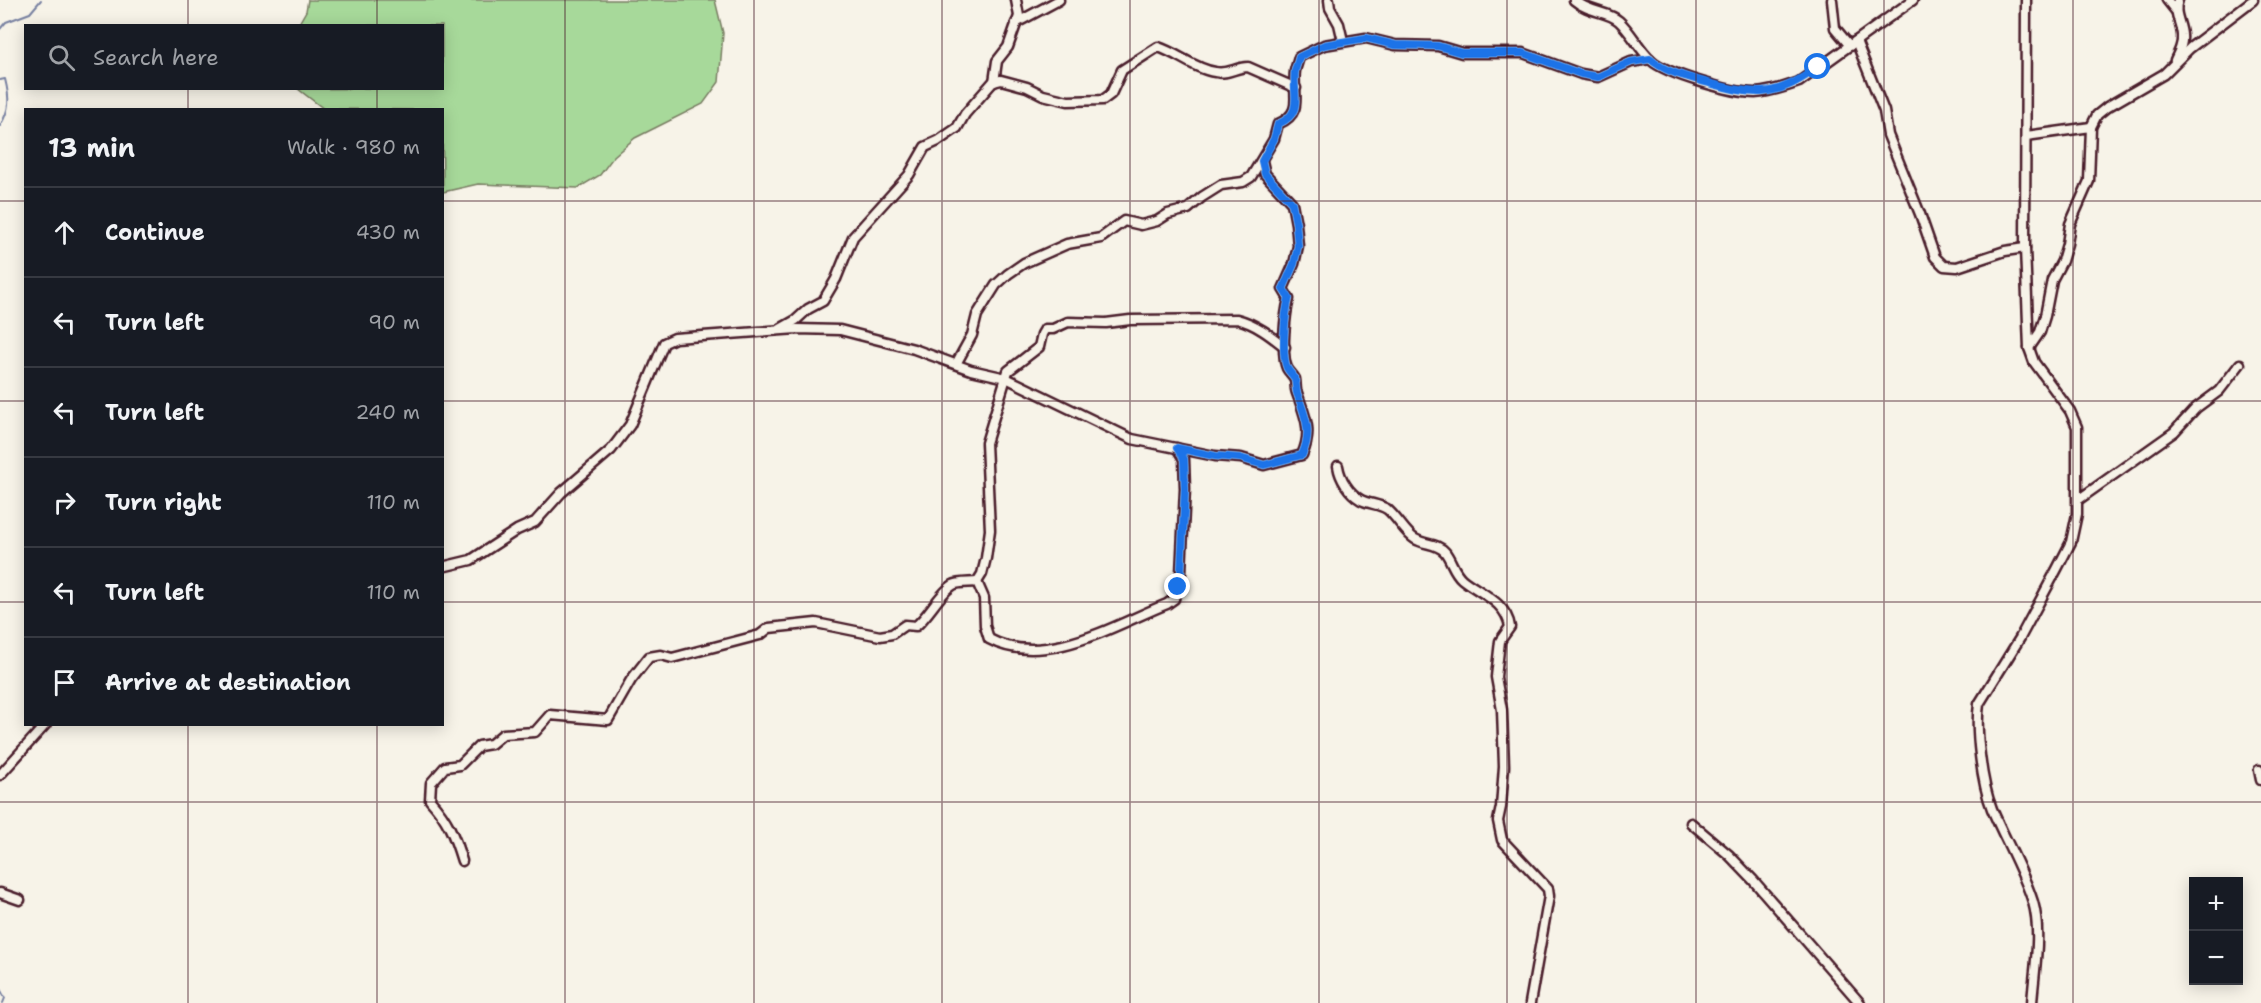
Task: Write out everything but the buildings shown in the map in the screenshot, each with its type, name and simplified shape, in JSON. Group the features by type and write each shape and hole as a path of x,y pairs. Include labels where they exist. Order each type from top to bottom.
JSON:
{"street":[{"path":"994,82 997,61 1008,46 1019,16 1016,0"},
{"path":"1016,23 1059,0"},
{"path":"1329,0 1343,41"},
{"path":"1574,0 1584,9 1611,16 1619,21 1650,59 1662,69 1738,92 1756,93 1799,82 1913,0"},
{"path":"1832,0 1835,28 1853,44 1884,111 1888,135 1935,257 1944,266 1957,267 2005,251 2025,248"},
{"path":"2026,0 2025,248 2029,348 2034,362 2070,411 2076,427 2075,465 2078,500 2071,542 2020,638 1979,704 1978,712 1979,745 1991,806 2033,904 2037,933 2032,1003"},
{"path":"2167,0 2175,10 2182,34 2182,45 2173,65"},
{"path":"2175,10 2178,0"},
{"path":"2237,0 2243,10"},
{"path":"2029,348 2040,332 2052,280 2062,261 2070,224 2088,181 2091,127 2097,116 2107,107 2164,74 2190,48 2243,10 2253,0"},
{"path":"956,364 972,335 977,315 996,285 1024,263 1067,244 1101,238 1124,221 1141,225 1157,221 1168,214 1188,209 1221,185 1244,182 1251,177 1274,139 1278,124 1288,120 1295,107 1295,70 1299,57 1324,45 1366,38 1395,45 1438,46 1462,53 1523,53 1581,74 1598,77 1631,62 1650,59"},
{"path":"777,331 796,320 808,309 824,302 853,237 909,175 925,147 957,128 965,114 994,82 1001,80 1027,87 1043,96 1068,100 1103,100 1111,94 1122,69 1158,47 1172,51 1181,58 1215,72 1228,73 1241,67 1248,67 1296,88"},
{"path":"2026,136 2091,127"},
{"path":"444,567 471,560 535,522 561,493 611,450 630,425 664,343 675,338 694,335 797,329 840,330 914,349 1006,378 1132,439 1215,456 1240,458 1264,465 1302,455 1307,443 1308,428 1304,408 1296,391 1295,378 1286,367 1285,314 1289,298 1283,289 1294,264 1298,246 1296,224 1292,203 1265,174 1262,161"},
{"path":"977,582 982,574 986,558 990,530 986,443 1008,371 1039,348 1045,330 1068,322 1106,323 1130,320 1237,318 1249,322 1285,347"},
{"path":"2078,500 2174,432 2196,408 2219,391 2240,364"},
{"path":"977,582 984,598 985,626 989,639 1012,647 1032,649 1083,640 1109,631 1116,625 1167,604 1173,599 1181,573 1185,489 1184,459 1177,448"},
{"path":"1338,466 1340,478 1361,500 1386,508 1404,525 1414,539 1436,545 1445,553 1455,573 1484,592 1496,603 1509,621 1510,627 1500,641 1496,677 1502,710 1504,766 1498,821 1502,840 1548,889 1550,896 1530,1003"},
{"path":"462,861 454,833 444,815 430,800 431,783 445,767 460,765 479,746 491,744 503,734 536,732 549,715 608,720 631,680 649,657 660,655 672,658 760,635 770,628 816,623 880,636 892,634 905,625 916,626 928,616 941,597 954,584 977,582"},
{"path":"0,775 44,726"},
{"path":"2259,770 2261,780"},
{"path":"1691,823 1754,880 1860,1003"},
{"path":"0,893 20,900"}],"green space":[{"path":"308,0 715,0 723,33 719,82 703,104 635,138 614,156 600,175 578,188 478,184 444,192 444,108 323,108 299,90 444,90 444,24 299,24 306,11"}],"waterway":[{"path":"0,29 6,22 30,13 41,0"},
{"path":"0,80 5,79 8,92 6,114 0,126"},
{"path":"0,989 5,998 3,1003"}],"route":[{"path":"1178,587 1181,573 1185,489 1184,459 1177,448 1215,456 1240,458 1264,465 1302,455 1307,443 1308,428 1304,408 1296,391 1295,378 1286,367 1284,328 1289,298 1283,289 1294,264 1298,246 1296,224 1292,203 1265,174 1262,161 1274,139 1278,124 1288,120 1295,107 1297,96 1295,70 1299,57 1324,45 1366,38 1395,45 1438,46 1462,53 1523,53 1581,74 1598,77 1619,66 1650,59 1662,69 1677,75 1738,92 1756,93 1799,82 1818,67"}]}
